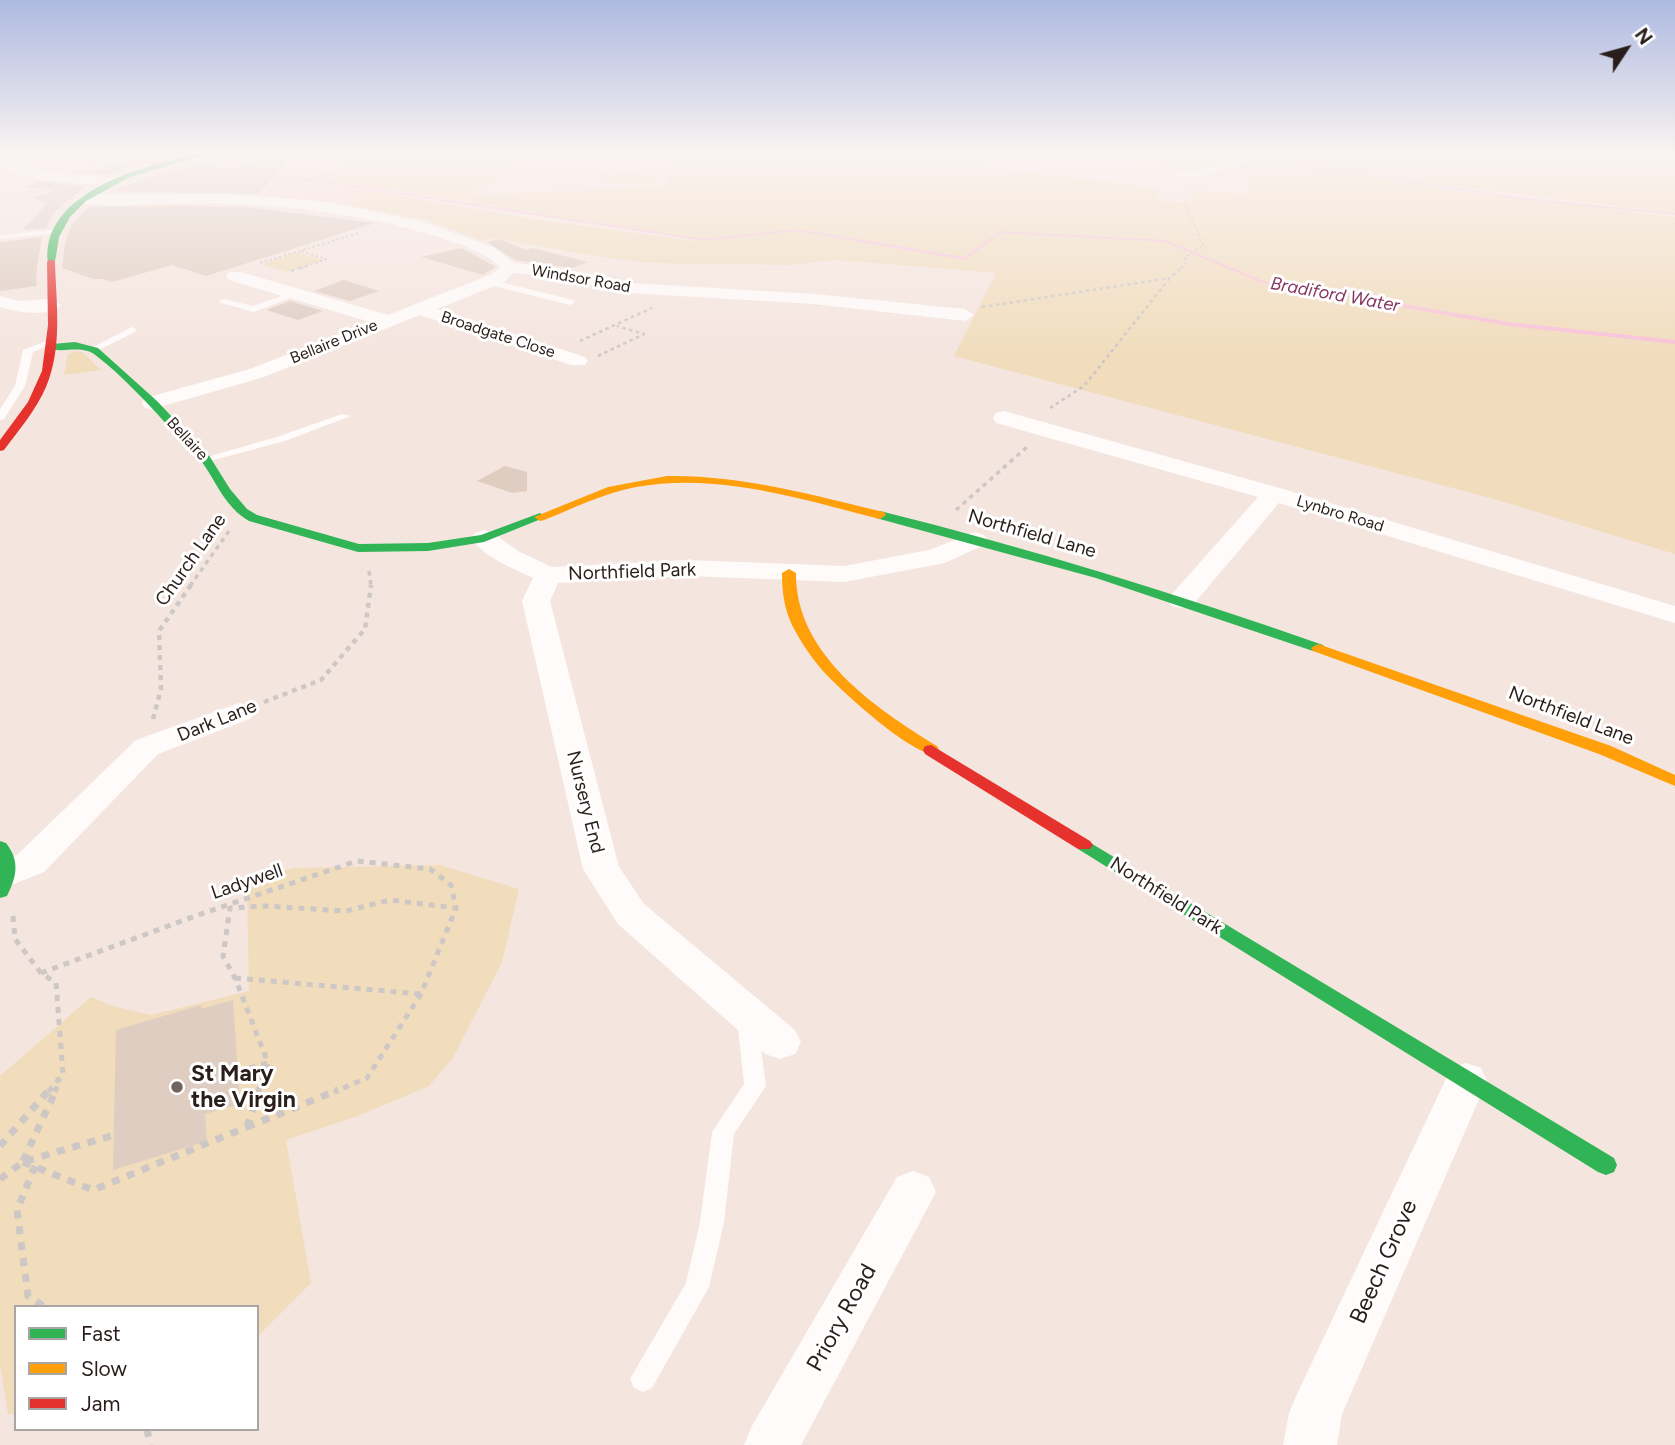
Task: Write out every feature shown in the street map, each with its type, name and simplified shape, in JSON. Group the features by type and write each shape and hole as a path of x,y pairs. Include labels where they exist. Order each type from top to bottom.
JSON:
{"street":[{"path":"0,448 42,386 52,344 52,262 56,231 62,222"},
{"name":"Windsor Road","path":"407,222 472,244 500,258 509,268 547,271 622,287 814,299 965,315"},
{"name":"Bellaire Drive","path":"153,403 257,373 488,282 502,276 509,268"},
{"path":"235,276 388,321"},
{"path":"0,301 18,307 52,305"},
{"name":"Broadgate Close","path":"419,309 578,362"},
{"path":"52,344 94,349"},
{"name":"Bellaire","path":"94,349 153,403 206,459 225,491 243,512"},
{"name":"Lynbro Road","path":"1004,418 1273,494 1675,615"},
{"name":"Northfield Lane","path":"358,548 428,547 484,538 627,486 686,480 762,487 935,528 1182,600 1605,750 1675,781"},
{"path":"1182,600 1273,494"},
{"path":"243,512 253,518 358,548"},
{"name":"Northfield Park","path":"484,538 509,557 548,575 688,568 844,574 949,553 975,540"},
{"name":"Northfield Park","path":"789,573 786,587 789,600 803,633 862,701 916,741 1466,1081 1606,1164"},
{"name":"Nursery End","path":"548,575 536,601 601,869 631,914 780,1042"},
{"name":"Dark Lane","path":"3,870 31,863 146,747 239,712"},
{"name":"Beech Grove","path":"1310,1445 1316,1413 1466,1081"},
{"name":"Priory Road","path":"771,1445 913,1192"}],"lane":[{"path":"0,237 56,231"},
{"path":"488,282 570,302"},
{"path":"223,302 251,309 296,294"},
{"path":"94,349 132,330"},
{"path":"0,417 20,386 28,350 52,344"},
{"path":"206,459 281,439 346,416"},
{"path":"643,1378 697,1287 712,1222 723,1132 755,1086 746,1013"}],"path":[{"path":"235,276 224,275 392,222"},
{"path":"935,528 1035,440 1039,416 1084,386 1170,278 1186,263 1185,257 1203,246 1193,222"},
{"path":"256,282 326,259 300,251"},
{"path":"965,315 966,309 971,307 1170,278"},
{"path":"553,353 655,306 639,302 648,289"},
{"path":"578,362 583,363 644,334 616,326"},
{"name":"Church Lane","path":"146,747 161,690 159,631 243,512"},
{"name":"Dark Lane","path":"239,712 321,680 365,629 372,580 358,548"},
{"name":"Ladywell","path":"41,973 198,915 358,861 430,869 451,885 456,908"},
{"path":"23,1162 93,1190 246,1129 367,1078 421,994 456,908 390,900 346,911 265,906 230,908 223,956 268,1063 246,1129"},
{"path":"15,939 41,973 56,984 63,1074 23,1162"},
{"path":"234,978 421,994"},
{"path":"238,1071 268,1063"},
{"path":"0,1146 63,1074"},
{"path":"0,1179 23,1162 114,1135"},
{"path":"35,1166 17,1210 28,1296 42,1305"}],"shaded area":[{"path":"435,222 558,222 696,241 698,239 595,222 1675,222 1675,554 1494,499 954,356 996,273 836,260 792,265 650,263 495,238 482,241"},
{"path":"299,252 323,260 286,272 261,264"},
{"path":"82,352 101,370 64,375 68,354"},
{"path":"440,865 519,889 502,962 453,1058 429,1086 358,1116 286,1140 311,1283 259,1335 259,1305 14,1305 14,1414 8,1414 0,1365 0,1076 91,997 112,1006 151,1015 249,991 247,887 269,874 296,868"}],"building":[{"path":"29,222 49,222 46,228 22,230"},
{"path":"375,223 206,276 172,265 112,282 93,279 62,268 65,242 72,224"},
{"path":"42,237 36,274 37,286 0,291 0,242"},
{"path":"500,239 526,250 532,248 588,262 571,268 515,260 487,242"},
{"path":"462,248 496,267 483,275 421,257"},
{"path":"344,280 379,291 350,301 314,291"},
{"path":"290,301 323,311 298,320 266,310"},
{"path":"505,466 527,472 527,491 512,493 477,481"},
{"name":"St Mary the Virgin","path":"233,1000 240,1104 205,1114 207,1141 113,1170 116,1030 201,1005 201,1009"}],"waterway":[{"name":"Bradiford Water","path":"589,222 703,240 797,230 965,259 1000,232 1166,241 1262,282 1509,324 1675,342"}],"traffic: fast":[{"path":"51,262 55,237 63,222"},
{"path":"52,347 75,345 95,350 153,403 206,459 225,491 243,512 253,518 358,548 428,547 484,538 540,517"},
{"path":"880,515 991,543 1100,576 1318,648"},
{"path":"1084,845 1606,1165"},
{"path":"0,847 8,869 0,891"}],"traffic: slow":[{"path":"540,517 612,489 667,479 698,479 759,487 880,515"},
{"path":"789,573 789,597 798,623 810,645 827,666 867,705 931,750"},
{"path":"1318,648 1605,750 1675,781"}],"traffic: jam":[{"path":"0,448 33,402 47,371 53,325 51,262"},
{"path":"931,750 1084,845"}],"place":[{"name":"St Mary the Virgin","path":"177,1087"}]}
